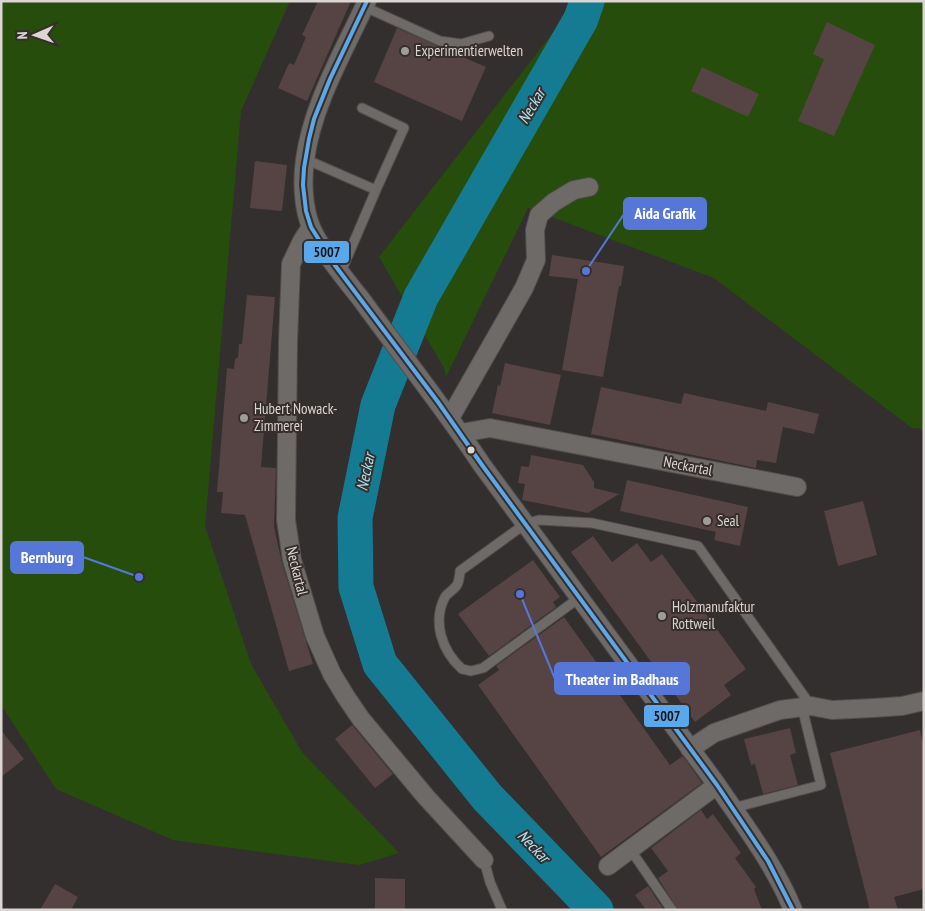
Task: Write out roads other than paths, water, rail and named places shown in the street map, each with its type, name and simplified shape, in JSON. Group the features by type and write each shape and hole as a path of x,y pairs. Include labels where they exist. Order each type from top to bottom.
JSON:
{"street":[{"path":"366,4 329,83 313,124 305,159 304,182 305,202 311,227 323,247 461,433 578,598 717,785 797,908"},
{"path":"450,418 524,288 536,260 535,230 539,215 574,190 589,187"},
{"name":"Neckartal","path":"311,227 291,264 286,520 292,560 314,636 332,674 346,697 361,719 426,797 484,860"},
{"name":"Neckartal","path":"461,433 490,428 797,486"},
{"path":"690,748 714,733 780,710 807,706 832,710 873,708 902,706 924,701"},
{"path":"608,866 717,785"}],"lane":[{"path":"366,4 440,41 461,44 489,36"},
{"path":"341,272 404,128 362,108"},
{"path":"305,159 376,190"},
{"path":"578,598 483,668 471,671 462,669 445,649 439,624 440,609 446,596 458,584 460,571 525,524 539,520 592,523 698,546 807,706 821,785 733,808"},
{"path":"630,850 672,910"},
{"path":"484,860 490,882 502,910"}],"waterway":[{"name":"Neckar","path":"587,1 581,19 421,297 378,405 355,518 356,587 380,664 487,797 596,910"}],"place":[{"name":"Experimentierwelten","path":"405,51"},
{"name":"Aida Grafik","path":"586,271"},
{"name":"Hubert Nowack- Zimmerei","path":"244,418"},
{"name":"Seal","path":"707,521"},
{"name":"Bernburg","path":"139,577"},
{"name":"Theater im Badhaus","path":"520,594"},
{"name":"Holzmanufaktur Rottweil","path":"662,616"}]}
